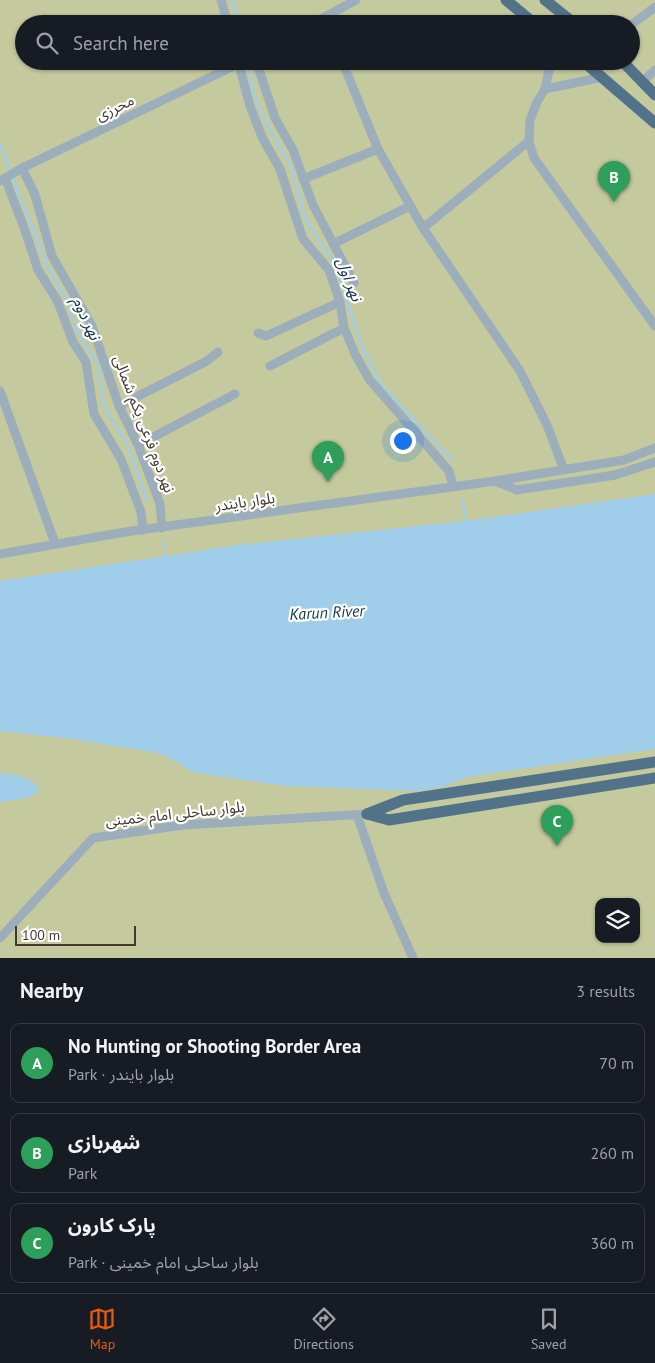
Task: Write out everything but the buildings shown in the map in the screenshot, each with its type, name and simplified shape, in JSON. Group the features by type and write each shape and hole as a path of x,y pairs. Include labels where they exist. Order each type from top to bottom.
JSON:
{"main road":[{"path":"506,0 524,15"},
{"path":"545,0 564,15"},
{"path":"593,70 655,123"},
{"path":"631,70 655,95"},
{"name":"بلوار ساحلی امام خمینی","path":"362,814 403,800 655,762"},
{"name":"بلوار ساحلی امام خمینی","path":"362,814 389,820 655,778"}],"street":[{"path":"222,0 226,15"},
{"path":"334,15 356,0"},
{"path":"640,18 655,8"},
{"name":"محرزی","path":"4,178 224,70"},
{"path":"242,70 250,106 262,137 280,169 303,239 329,270 340,302 344,328 369,379 449,471 453,486"},
{"path":"259,70 274,118 293,150 313,205 354,283"},
{"path":"346,70 378,149 423,228 520,371 547,425 564,470"},
{"path":"549,70 546,89 537,102 530,120 528,141 534,158 655,326"},
{"path":"642,81 655,70"},
{"path":"546,89 603,78"},
{"path":"423,228 528,141"},
{"path":"303,179 378,149"},
{"name":"نهر دوم فرعی یکم شمالی","path":"20,169 35,195 52,256 92,326 119,406 138,445 160,504 162,528"},
{"path":"4,178 26,233 38,270 57,300 73,342 86,362 94,414 121,459 141,512 143,530"},
{"path":"333,244 410,206"},
{"path":"258,333 266,336 340,302"},
{"path":"270,366 344,328"},
{"path":"119,406 207,360 218,352"},
{"path":"0,391 55,543"},
{"path":"138,445 235,394"},
{"name":"بلوار بایندر","path":"0,554 55,543 564,470 624,460 655,448"},
{"name":"بلوار بایندر","path":"495,481 517,490 615,475 655,462"},
{"path":"362,814 384,893 413,958"},
{"name":"بلوار ساحلی امام خمینی","path":"0,938 93,838 183,825 362,814"}],"green space":[{"path":"0,0 655,0 655,958 0,958"}],"water":[{"name":"Karun River","path":"655,494 655,749 467,777 445,786 418,791 285,786 192,772 172,759 157,753 72,739 0,731 0,581 238,545 465,521"},
{"path":"0,773 17,775 28,779 37,786 39,791 27,798 0,802"}],"waterway":[{"name":"نهر اول","path":"232,0 237,15"},
{"name":"نهر اول","path":"248,70 258,107 292,169 306,221 336,266 361,344 383,387 452,460"},
{"name":"نهر دوم","path":"0,144 48,268 67,300 79,335 98,364 104,406 129,448 147,502"},
{"path":"463,500 465,523"},
{"path":"164,540 165,559"}],"place":[{"name":"شهربازی","path":"614,202"},
{"name":"No Hunting or Shooting Border Area","path":"328,482"},
{"name":"پارک کارون","path":"557,846"}]}
